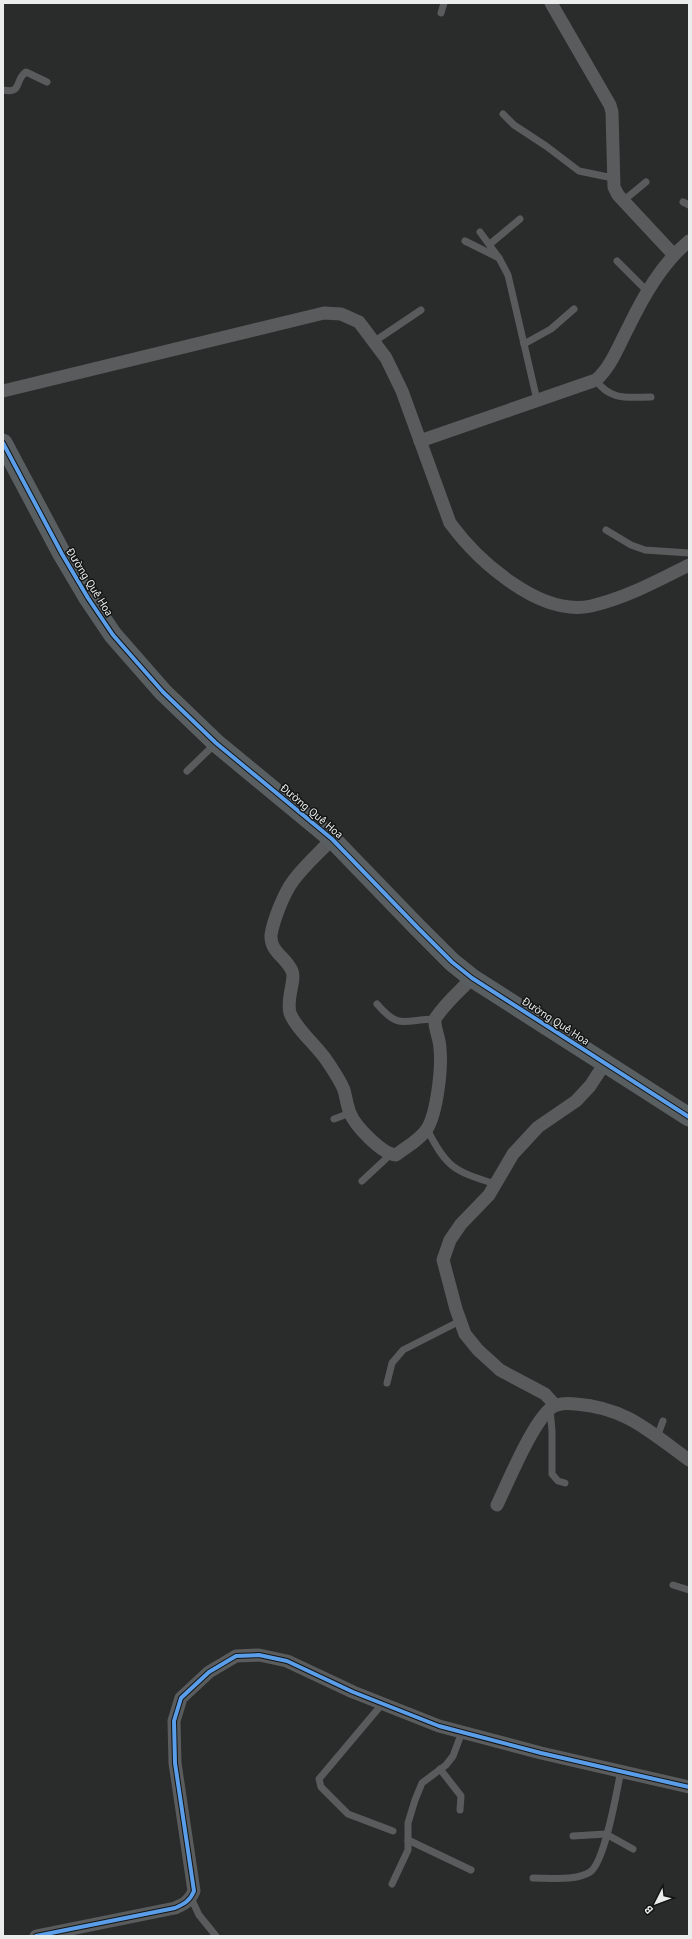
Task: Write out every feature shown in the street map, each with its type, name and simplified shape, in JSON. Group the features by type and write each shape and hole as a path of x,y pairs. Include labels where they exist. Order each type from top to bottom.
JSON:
{"street":[{"path":"551,3 610,105 612,112 614,187 623,201 673,254"},
{"path":"420,441 596,380 603,374 648,292 673,254 689,241"},
{"path":"3,391 324,313 341,314 359,322 375,341 386,358 402,391 442,505 450,523 462,538 508,581 539,599 565,606 589,606 622,597 689,565"},
{"name":"Đường Quế Hoa","path":"3,443 62,554 88,598 113,635 163,692 216,743 332,839 452,962 472,978 689,1117"},
{"path":"332,839 292,882 271,935 273,947 292,971 293,978 289,994 290,1013 297,1024 319,1049 336,1076 343,1089 350,1113 360,1128 384,1150 391,1154 396,1155 427,1129 440,1080 440,1047 435,1019 443,1006 458,994 472,978"},
{"path":"553,1407 545,1394 500,1370 478,1350 466,1334 456,1309 443,1260 450,1240 461,1224 489,1196 513,1154 522,1142 538,1127 576,1101 590,1086 605,1063"},
{"path":"497,1505 530,1438 544,1415 553,1407 573,1404 592,1405 623,1414 689,1460"},
{"path":"36,1936 175,1908 185,1904 191,1898 194,1891 175,1763 174,1721 181,1698 220,1664 236,1656 259,1655 287,1661 353,1692 439,1726 541,1753 621,1770 689,1787"}],"lane":[{"path":"441,13 444,3"},
{"path":"3,90 12,92 15,90 26,72 46,82"},
{"path":"503,114 514,125 546,146 579,172 613,178"},
{"path":"623,201 646,182"},
{"path":"490,244 520,219"},
{"path":"480,232 490,244 508,275 537,400"},
{"path":"465,241 499,258"},
{"path":"616,261 648,292"},
{"path":"524,344 551,329 574,309"},
{"path":"375,341 421,310"},
{"path":"596,380 602,389 612,395 651,397"},
{"path":"606,530 631,545 645,550 689,553"},
{"path":"187,771 216,743"},
{"path":"377,1004 389,1017 400,1022 435,1019"},
{"path":"334,1119 350,1113"},
{"path":"427,1129 437,1147 454,1169 467,1176 495,1184"},
{"path":"362,1181 391,1154"},
{"path":"387,1383 392,1363 403,1350 460,1321"},
{"path":"553,1407 552,1474 558,1481 565,1483"},
{"path":"657,1437 663,1421"},
{"path":"673,1585 689,1590"},
{"path":"383,1703 321,1774 319,1779 321,1787 348,1814 393,1831"},
{"path":"392,1884 403,1864 408,1850 408,1823 422,1783 446,1765 453,1756 462,1732"},
{"path":"440,1769 461,1796 460,1810"},
{"path":"533,1878 578,1877 592,1871 602,1852 621,1770"},
{"path":"573,1836 606,1834 633,1849"},
{"path":"408,1840 471,1870"},
{"path":"191,1898 200,1915 216,1936"}],"cycle path":[{"path":"3,443 62,554 88,598 113,635 163,692 216,743 332,839 452,962 472,978 689,1117"},
{"path":"36,1936 175,1908 189,1900 194,1891 175,1763 174,1721 181,1698 209,1672 236,1656 259,1655 287,1661 353,1692 439,1726 541,1753 689,1787"}]}
